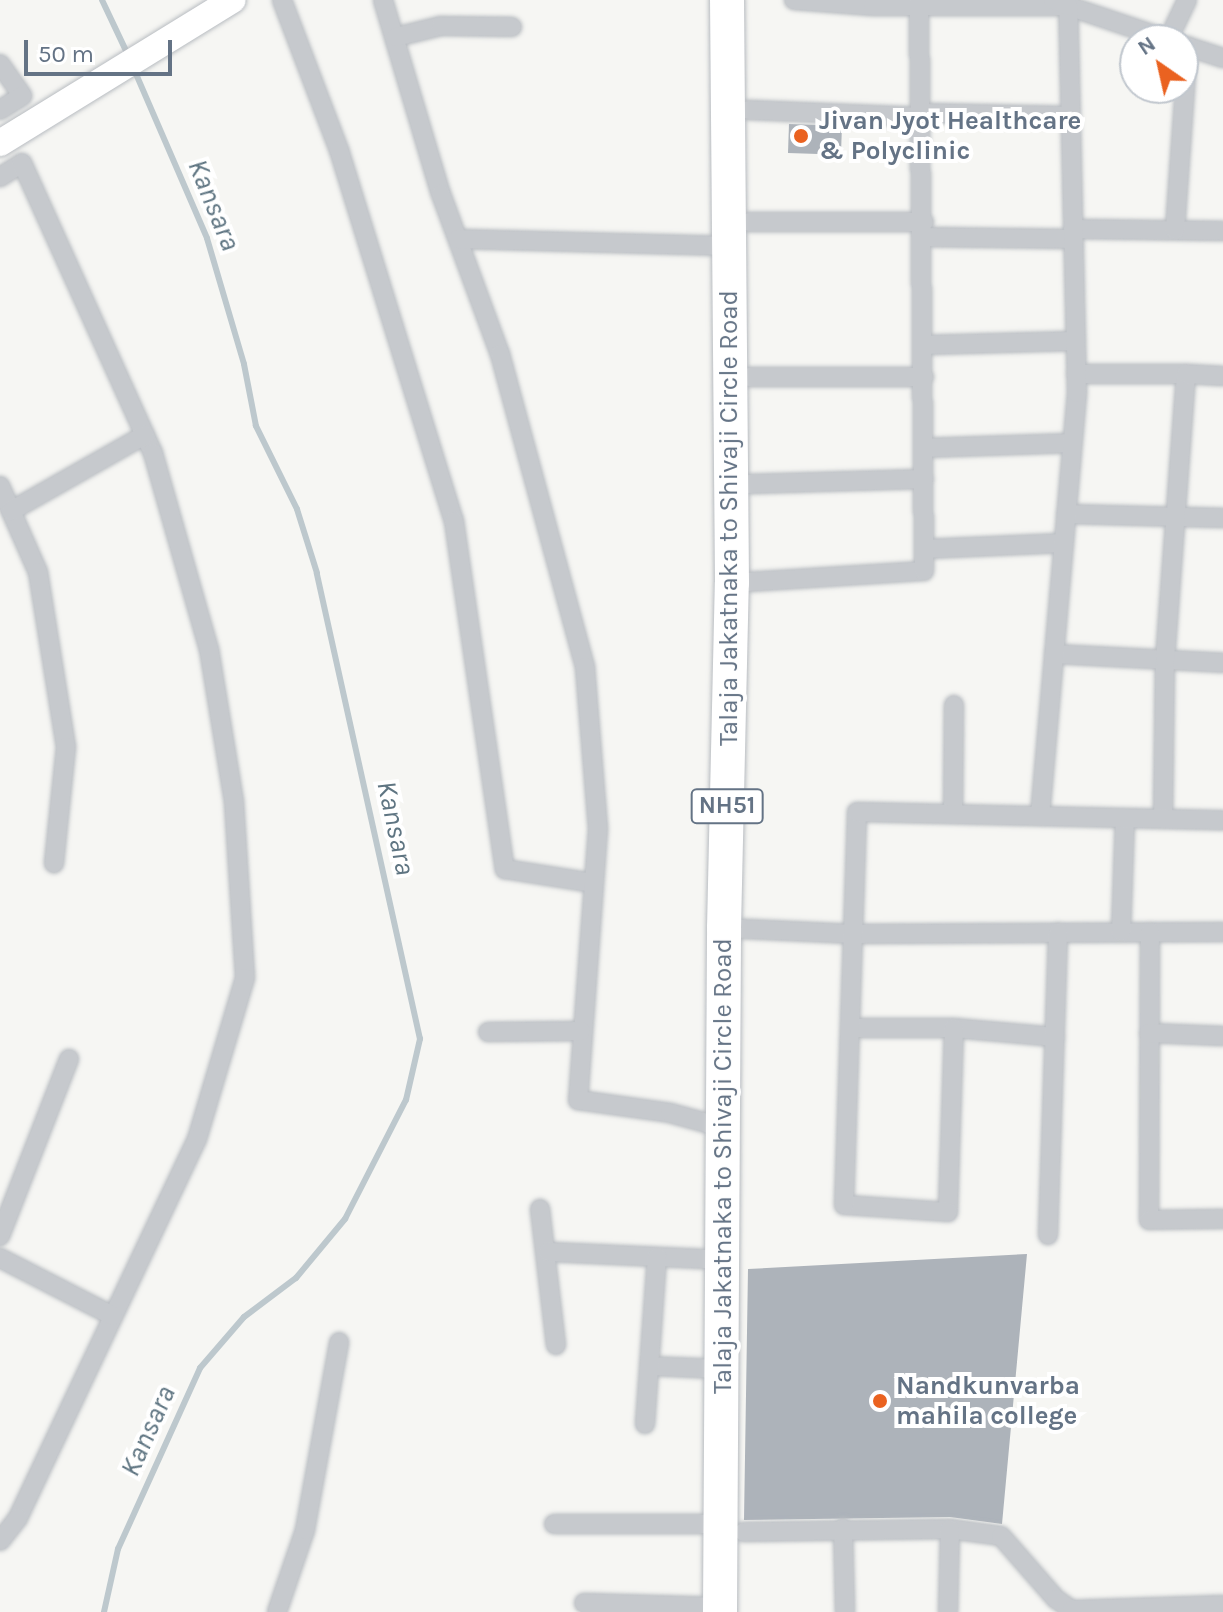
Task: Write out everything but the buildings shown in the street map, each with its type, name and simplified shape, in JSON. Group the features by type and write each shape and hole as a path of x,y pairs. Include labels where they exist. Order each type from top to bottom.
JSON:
{"highway":[{"name":"Talaja Jakatnaka to Shivaji Circle Road","path":"727,0 749,377 748,582 725,1128 723,1260 722,1369 732,1528"},
{"name":"Talaja Jakatnaka to Shivaji Circle Road","path":"728,1610 732,1528 732,583 739,234 749,110 750,0"}],"street":[{"path":"0,143 232,0"},
{"path":"282,0 339,150 454,521 505,869 593,883"},
{"path":"383,0 534,468 566,609 585,667 598,829 578,1100 670,1113 725,1128"},
{"path":"794,0 1061,3 1122,24"},
{"path":"1176,24 1187,0"},
{"path":"748,582 924,571 924,230 919,3"},
{"path":"1040,816 1076,374 1070,116 1061,3"},
{"path":"396,37 441,26 512,27"},
{"path":"1199,50 1223,58"},
{"path":"0,64 22,96 0,110"},
{"path":"1175,230 1182,104"},
{"path":"749,110 1070,116"},
{"path":"0,177 22,163 145,435 209,649 234,802 245,978 197,1139 18,1518 0,1541"},
{"path":"458,239 924,230 1073,234 1223,231"},
{"path":"924,345 1076,341"},
{"path":"1076,374 1223,376"},
{"path":"1163,819 1165,660 1186,374"},
{"path":"749,377 924,377"},
{"path":"11,511 145,435"},
{"path":"924,448 1072,443"},
{"path":"749,484 924,479"},
{"path":"0,486 38,572 66,747 54,863"},
{"path":"1066,514 1223,518"},
{"path":"0,536 19,528"},
{"path":"924,549 1064,543"},
{"path":"1054,654 1223,663"},
{"path":"953,814 954,705"},
{"path":"954,1028 948,1212 844,1205 857,812 1223,820"},
{"path":"1121,932 1125,818"},
{"path":"733,929 854,934 1223,932"},
{"path":"1048,1235 1058,932"},
{"path":"1150,932 1149,1220 1223,1219"},
{"path":"850,1028 954,1028 1055,1037"},
{"path":"488,1032 581,1031"},
{"path":"1149,1033 1223,1036"},
{"path":"0,1236 69,1059"},
{"path":"540,1209 548,1252 556,1345"},
{"path":"548,1252 723,1260"},
{"path":"645,1424 657,1257"},
{"path":"0,1258 113,1316"},
{"path":"277,1612 305,1530 339,1342"},
{"path":"650,1366 722,1369"},
{"path":"554,1524 950,1529 1007,1538 1056,1599 1072,1610 1223,1605"},
{"path":"843,1528 845,1612"},
{"path":"948,1612 950,1529"},
{"path":"584,1603 728,1610"}],"waterway":[{"name":"Kansara","path":"102,0 128,55"},
{"name":"Kansara","path":"104,1612 118,1549 200,1368 244,1317 296,1278 345,1219 406,1100 420,1039 317,573 297,509 256,426 244,364 207,238 134,69"}],"place":[{"name":"Jivan Jyot Healthcare & Polyclinic","path":"801,136"},
{"name":"Nandkunvarba mahila college","path":"880,1401"}]}
